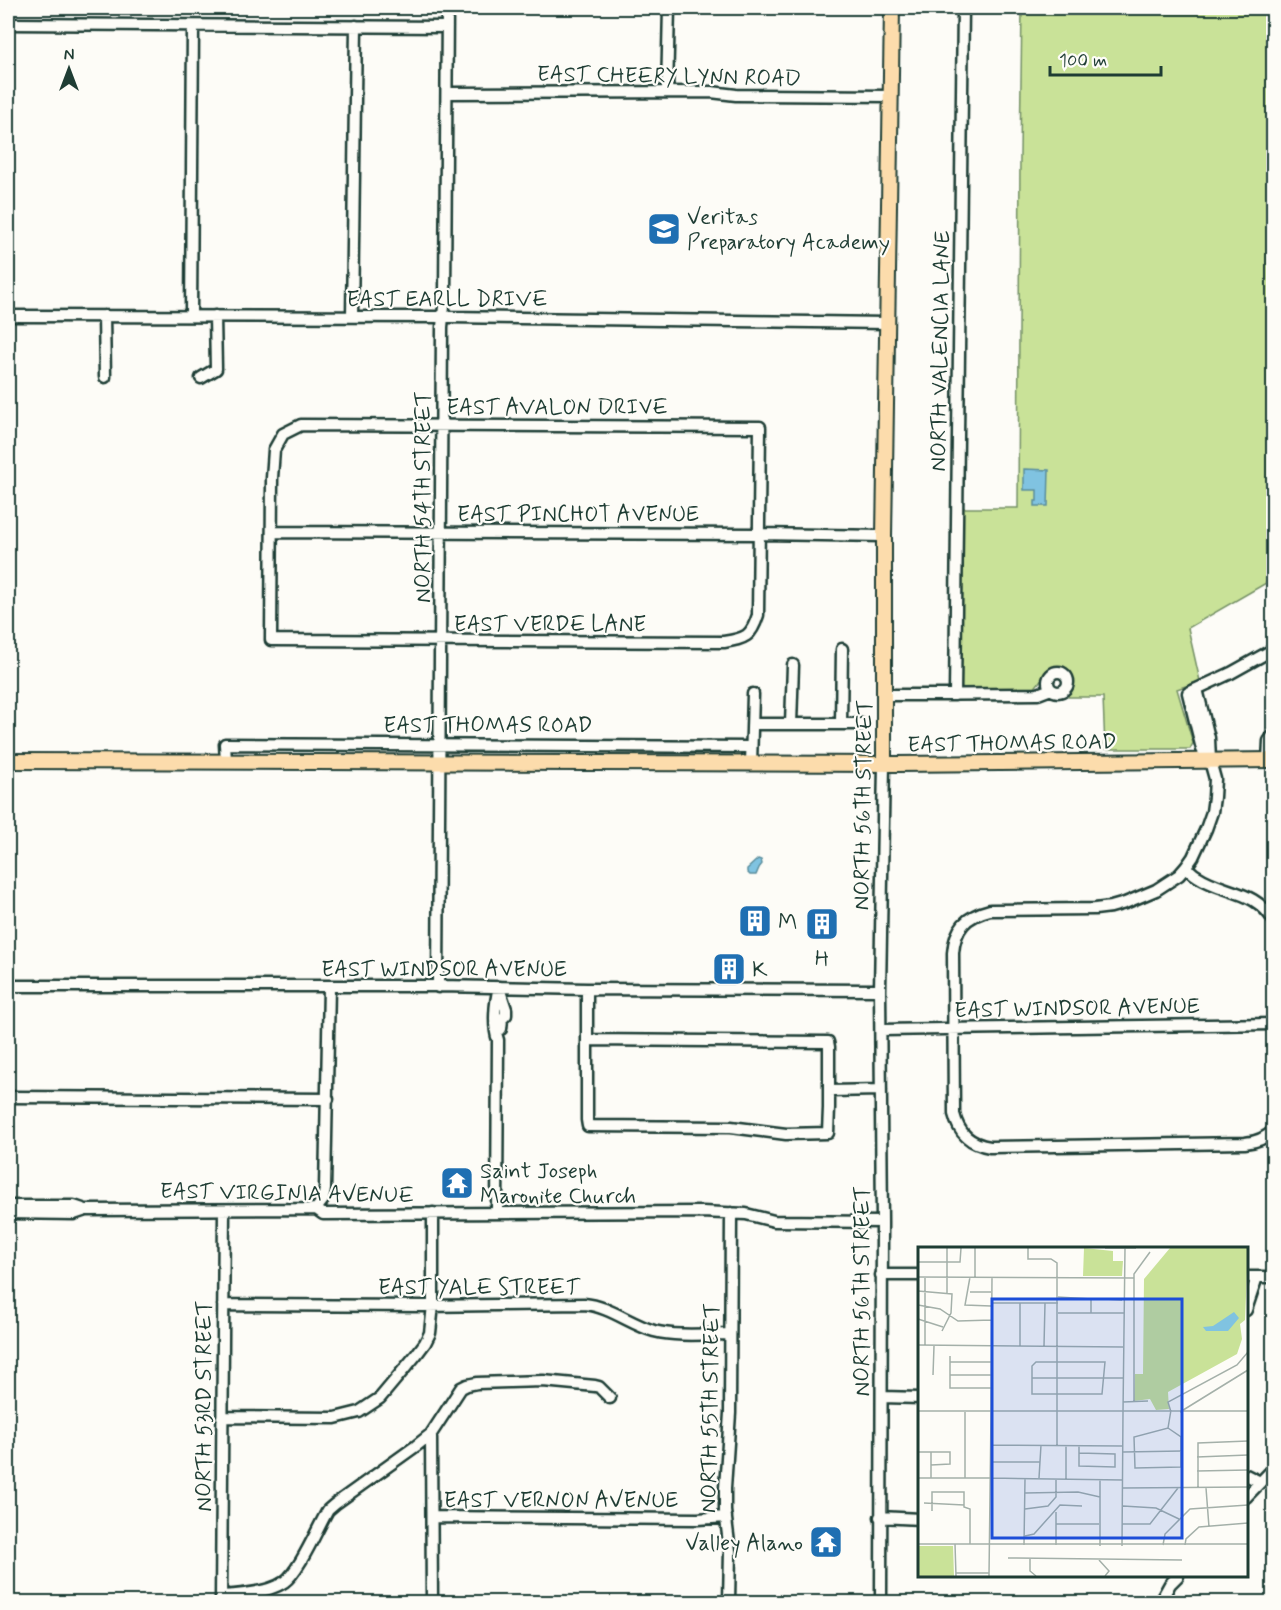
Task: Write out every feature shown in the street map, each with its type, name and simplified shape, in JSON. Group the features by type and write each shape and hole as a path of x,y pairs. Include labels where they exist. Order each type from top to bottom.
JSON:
{"main road":[{"name":"NORTH 56TH STREET","path":"884,764 884,536 892,8"},
{"name":"EAST THOMAS ROAD","path":"8,761 884,764 1270,760"}],"street":[{"name":"NORTH 54TH STREET","path":"438,987 442,317 445,296 447,8"},
{"path":"667,92 669,8"},
{"name":"NORTH VALENCIA LANE","path":"955,695 963,8"},
{"path":"8,24 447,27"},
{"path":"191,316 193,26"},
{"path":"352,317 356,26"},
{"name":"EAST CHEERY LYNN ROAD","path":"447,93 711,92 736,95 891,96"},
{"name":"EAST EARLL DRIVE","path":"8,316 442,317 887,323"},
{"path":"104,316 105,377"},
{"path":"201,378 216,369 216,316"},
{"name":"EAST AVALON DRIVE","path":"273,532 274,450 283,434 301,425 442,425 760,427 759,534"},
{"name":"EAST PINCHOT AVENUE","path":"273,532 884,536"},
{"name":"EAST VERDE LANE","path":"273,532 271,640 440,642 724,642 742,639 753,630 758,615 759,534"},
{"path":"841,724 842,649"},
{"path":"1273,1131 1259,1140 1245,1143 990,1147 973,1143 961,1132 954,1114 953,945 960,927 980,912 1095,909 1125,903 1156,890 1179,875 1203,837 1212,812 1215,779 1210,761 1209,738 1193,691 1274,649"},
{"path":"791,724 793,664"},
{"path":"884,695 1038,694 1051,689"},
{"path":"751,764 753,694"},
{"path":"753,724 861,724"},
{"path":"1270,760 1269,741 1274,734"},
{"name":"EAST THOMAS ROAD","path":"226,761 225,744 750,747"},
{"name":"NORTH 56TH STREET","path":"880,1602 882,1222 880,990 884,764"},
{"path":"1186,867 1198,877 1252,898 1261,904 1274,921"},
{"name":"EAST WINDSOR AVENUE","path":"8,986 880,990"},
{"path":"316,1209 323,1200 324,1189 329,987"},
{"path":"497,1213 498,1040 501,1032 499,1019 506,1015 499,987"},
{"path":"587,989 587,1040 587,1120 588,1126 731,1127 786,1134 828,1133 828,1042 587,1040"},
{"name":"EAST WINDSOR AVENUE","path":"881,1030 1274,1024"},
{"path":"829,1091 881,1090"},
{"path":"8,1097 327,1099"},
{"name":"EAST VIRGINIA AVENUE","path":"8,1206 74,1206 86,1210 316,1209 323,1214 731,1213 774,1221 882,1222"},
{"name":"EAST VIRGINIA AVENUE","path":"8,1213 74,1214 86,1210"},
{"name":"NORTH 53RD STREET","path":"221,1599 224,1210"},
{"path":"222,1418 348,1416 359,1412 380,1398 425,1343 430,1333 433,1305 433,1213"},
{"name":"NORTH 55TH STREET","path":"729,1602 730,1551 726,1517 725,1473 730,1413 731,1213"},
{"path":"881,1275 918,1275"},
{"path":"1248,1299 1252,1277 1274,1277"},
{"name":"EAST YALE STREET","path":"223,1305 592,1305 602,1307 656,1331 676,1334 730,1334"},
{"path":"221,1599 263,1590 285,1582 295,1570 334,1503 430,1434 461,1388 467,1385 521,1382 579,1384 599,1388 610,1398"},
{"path":"882,1398 918,1398"},
{"path":"430,1434 432,1602"},
{"path":"1248,1495 1274,1468"},
{"path":"1248,1477 1260,1482"},
{"name":"EAST VERNON AVENUE","path":"432,1517 675,1519 726,1517"},
{"path":"880,1517 918,1519"},
{"path":"1160,1602 1176,1577"}],"green space":[{"path":"1022,8 1273,8 1273,579 1188,628 1200,681 1177,689 1193,743 1190,749 1105,749 1103,697 1068,697 1072,675 1043,677 1034,689 959,690 962,508 1018,508"}],"water":[{"path":"1024,469 1049,470 1048,506 1035,506 1037,490 1024,490"},
{"path":"758,859 762,864 756,875 750,875 747,869"}],"place":[{"name":"Veritas Preparatory Academy","path":"664,229"},
{"name":"M","path":"755,921"},
{"name":"H","path":"822,924"},
{"name":"K","path":"729,969"},
{"name":"Saint Joseph Maronite Church","path":"457,1183"},
{"name":"Valley Alano","path":"826,1542"}]}
